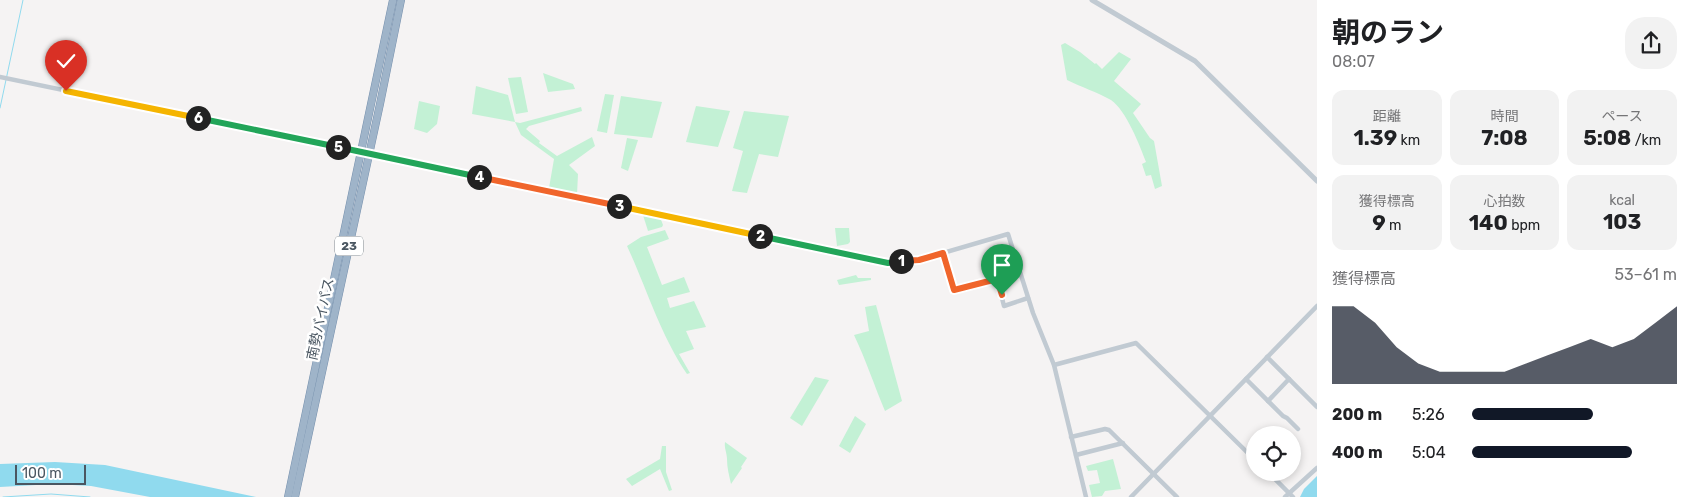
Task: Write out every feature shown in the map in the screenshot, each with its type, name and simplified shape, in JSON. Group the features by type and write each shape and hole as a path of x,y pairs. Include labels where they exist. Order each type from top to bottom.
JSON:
{"highway":[{"name":"南勢バイパス","path":"292,494 393,0"},
{"name":"南勢バイパス","path":"292,494 369,154 401,0"}],"street":[{"path":"1092,0 1195,61 1317,181"},
{"path":"4,78 888,263 919,260 1008,234 1028,298 1054,365 1086,497"},
{"path":"943,253 954,290 997,279 1019,271"},
{"path":"997,279 1004,306 1028,298"},
{"path":"1133,496 1317,306"},
{"path":"1054,365 1136,343 1246,451"},
{"path":"1267,358 1317,407"},
{"path":"1246,379 1295,426"},
{"path":"1268,401 1289,379"},
{"path":"1071,437 1105,429 1109,430 1177,497"},
{"path":"1076,454 1122,443"},
{"path":"1276,481 1289,495 1317,468"}],"green space":[{"path":"1065,43 1102,69 1119,52 1131,59 1114,81 1141,104 1133,113 1154,141 1162,186 1155,189 1151,175 1146,176 1142,164 1146,162 1140,147 1132,129 1117,105 1106,97 1067,80 1061,45"},
{"path":"543,73 573,84 575,89 548,92"},
{"path":"521,77 528,112 516,114 508,78"},
{"path":"476,86 508,95 515,122 472,114"},
{"path":"605,94 614,95 607,133 597,131"},
{"path":"621,96 662,102 652,138 614,134"},
{"path":"419,101 440,106 437,124 427,133 414,129"},
{"path":"696,106 730,111 718,147 686,142"},
{"path":"581,107 582,111 529,126 526,129 540,141 539,143 557,156 592,137 595,146 569,165 578,174 577,195 549,188 554,159 521,135 515,122 520,123"},
{"path":"744,111 789,116 778,157 759,154 747,193 732,191 743,151 733,148"},
{"path":"627,138 638,140 628,171 621,168"},
{"path":"642,212 660,217 662,227 648,231"},
{"path":"835,228 849,228 850,242 848,244 837,246"},
{"path":"665,230 669,239 647,247 662,285 684,277 690,292 667,298 670,308 694,301 706,327 686,331 694,349 679,354 690,373 687,374 661,327 627,246 641,237"},
{"path":"856,275 858,278 871,278 871,280 839,285 837,280"},
{"path":"876,305 902,401 885,411 854,335 869,331 865,307"},
{"path":"815,377 829,380 802,426 790,418"},
{"path":"855,416 866,424 850,453 839,446"},
{"path":"725,442 747,458 731,484 728,468"},
{"path":"662,446 666,446 666,472 672,490 669,491 660,469 632,486 626,479 660,459"},
{"path":"1113,459 1121,489 1105,491 1102,496 1092,497 1089,485 1100,483 1097,470 1088,471 1086,466"}],"water":[{"path":"55,462 105,465 256,497 150,497 91,486 54,484 0,487 0,464"},
{"path":"1317,476 1317,497 1300,497 1304,489"}],"waterway":[{"path":"0,108 23,0"},
{"path":"3,497 51,494 90,497"}],"route":[{"path":"66,91 691,220 870,260 888,263 919,260 943,253 954,290 997,279 1002,295"}]}
